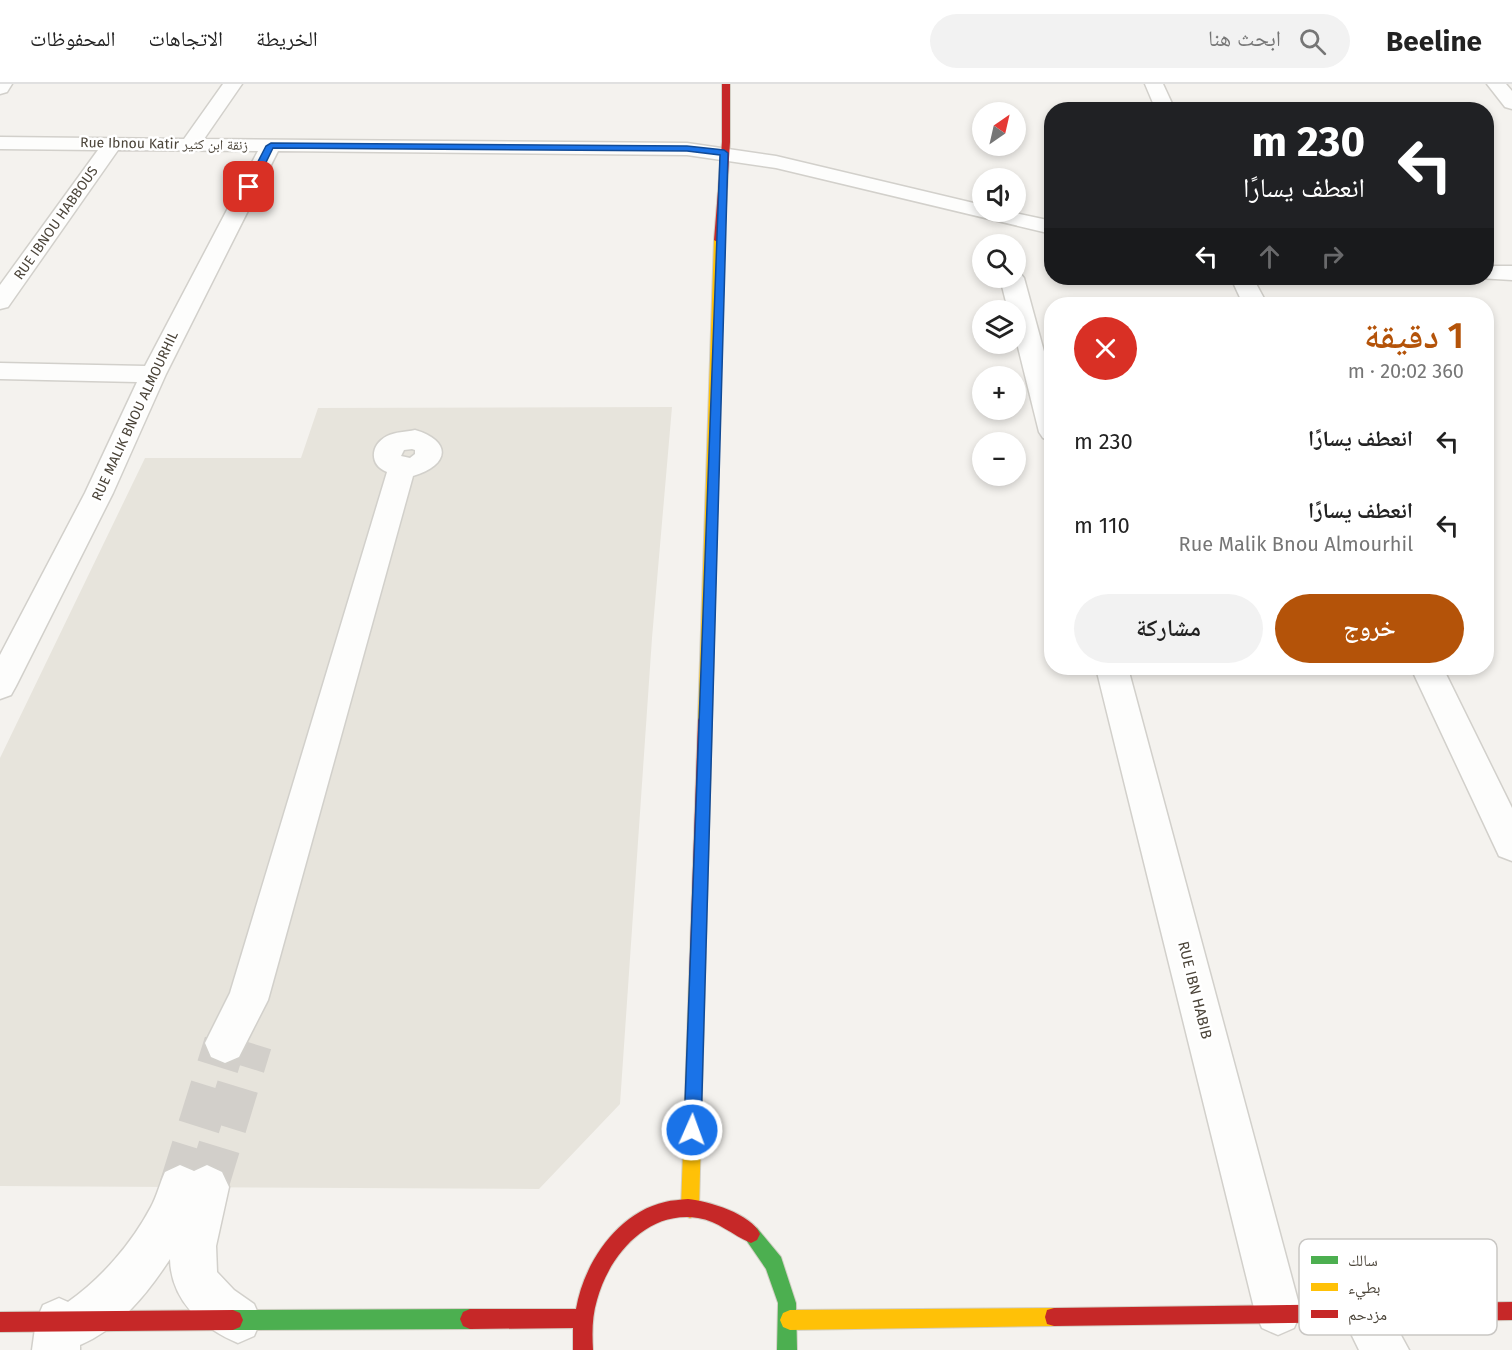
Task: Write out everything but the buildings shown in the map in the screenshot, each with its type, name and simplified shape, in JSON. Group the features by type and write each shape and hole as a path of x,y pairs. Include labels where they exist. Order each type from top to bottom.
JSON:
{"street":[{"path":"0,88 3,84"},
{"path":"190,145 233,84"},
{"path":"690,1209 721,195 728,126 726,84"},
{"path":"1154,84 1162,102"},
{"path":"1496,84 1512,103"},
{"name":"Rue Ibnou Katir زنقة ابن كثير","path":"0,142 687,149 776,162 998,225 1044,228"},
{"name":"RUE IBNOU HABBOUS","path":"0,302 112,144"},
{"name":"RUE MALIK BNOU ALMOURHIL","path":"0,686 99,493 153,374 271,146"},
{"path":"1494,273 1512,273"},
{"path":"1015,288 1044,401"},
{"path":"0,371 153,374"},
{"path":"238,1043 248,1000 402,468"},
{"name":"RUE IBN HABIB","path":"1114,675 1278,1312"},
{"path":"1430,675 1512,845"},
{"path":"65,1331 94,1313 108,1300 152,1248 171,1216 194,1187 192,1263 197,1282 206,1297 218,1309 238,1320"},
{"path":"583,1350 582,1318 591,1283 599,1266 619,1239 632,1228 660,1213 675,1209 705,1209 719,1214 733,1220 758,1239 777,1267 788,1301 790,1320 787,1350"},
{"path":"1497,1313 1512,1311"},
{"path":"790,1320 1278,1312 1299,1316"},
{"path":"0,1322 65,1331 238,1320 582,1318"}],"shaded area":[{"path":"672,407 652,638 620,1104 539,1189 0,1186 0,758 145,458 301,458 318,408"}],"tunnel":[{"path":"180,1187 225,1043"},
{"path":"207,1187 251,1043"}],"traffic: fast":[{"path":"751,1234 774,1264 787,1303 787,1350"},
{"path":"233,1320 470,1319"}],"traffic: slow":[{"path":"705,720 719,240"},
{"path":"690,1209 697,981"},
{"path":"790,1320 1054,1317"}],"traffic: jam":[{"path":"719,240 726,142 726,84"},
{"path":"697,981 705,720"},
{"path":"583,1350 583,1326 587,1302 595,1278 607,1255 623,1236 642,1221 663,1211 697,1209 722,1217 751,1234"},
{"path":"1497,1311 1512,1311"},
{"path":"1054,1317 1299,1314"},
{"path":"470,1319 582,1318"},
{"path":"0,1322 233,1320"}],"route":[{"path":"249,187 271,146 687,149 724,153 721,183 692,1130"}]}
